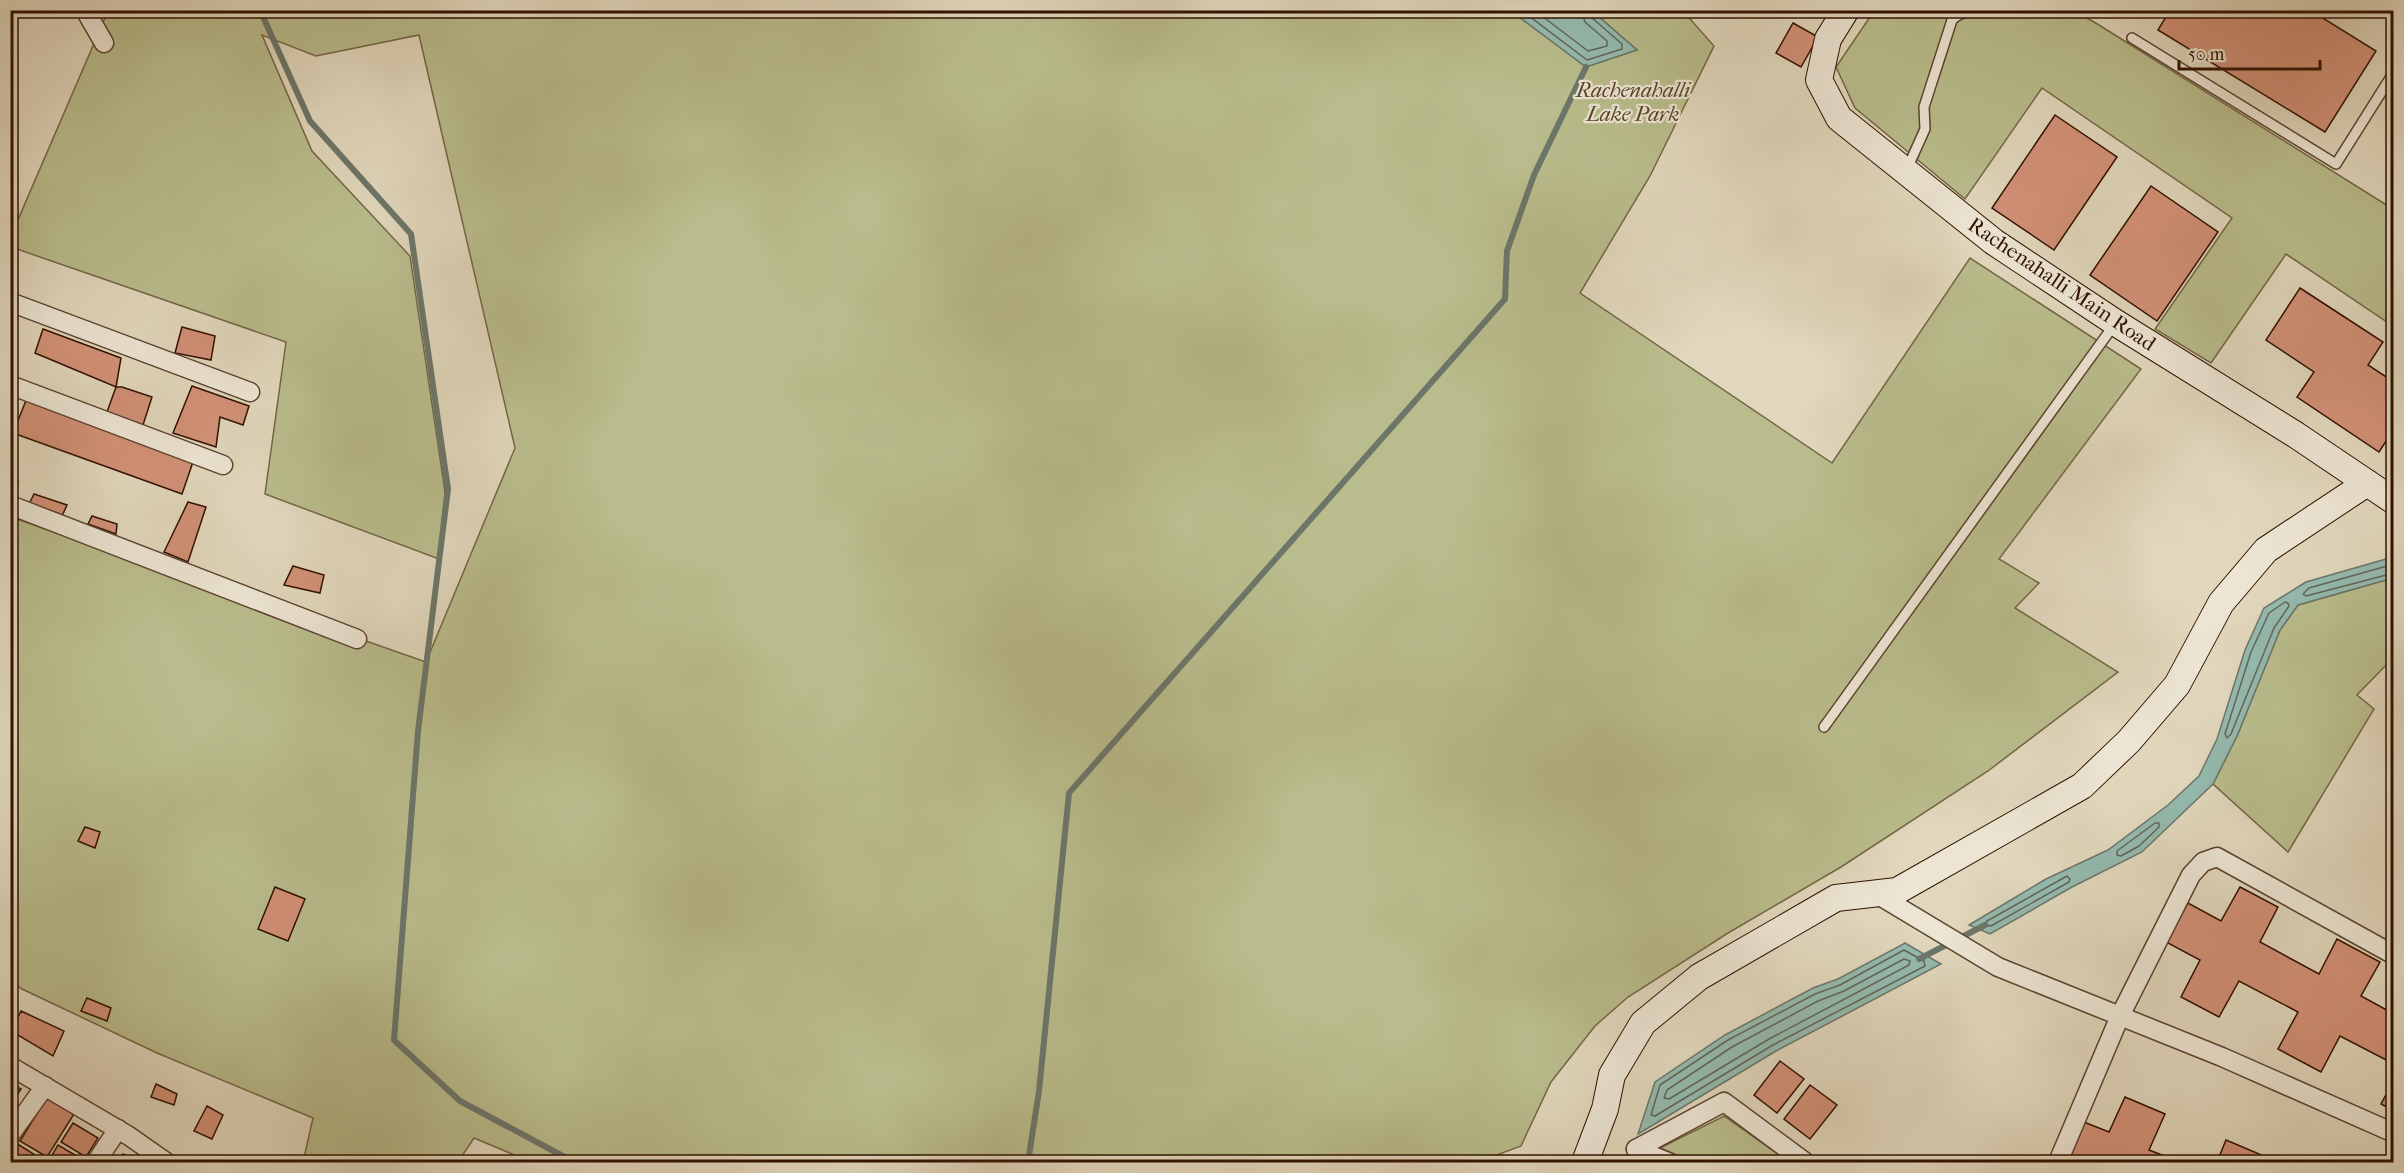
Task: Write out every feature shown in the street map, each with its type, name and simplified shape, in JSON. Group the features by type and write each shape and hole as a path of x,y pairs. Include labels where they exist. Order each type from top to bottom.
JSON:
{"street":[{"path":"84,10 104,43"},
{"name":"Rachenahalli Main Road","path":"1846,10 1828,39 1819,80 1839,118 1994,242 2115,323 2296,435 2394,501"},
{"path":"10,302 250,392"},
{"path":"10,385 223,465"},
{"path":"1586,1162 1602,1119 1612,1075 1643,1023 1691,984 1836,898 1897,891 2082,786 2129,741 2177,685 2221,603 2266,550 2367,483"},
{"path":"10,505 357,639"},
{"path":"2058,1162 2120,1016 2191,875 2203,862 2217,857 2394,955"},
{"path":"1875,893 1998,967 2222,1057 2394,1133"},
{"path":"10,1066 118,1129 166,1162"},
{"path":"10,1135 45,1086"},
{"path":"1668,1162 1636,1149 1724,1102 1805,1162"},
{"path":"96,1162 118,1129"}],"lane":[{"path":"1906,171 1925,129 1924,107 1952,20 1964,12 1996,12"},
{"path":"2132,38 2336,164 2394,72"},
{"path":"1824,727 2115,323"}],"green space":[{"name":"Rachenahalli Lake Park","path":"1511,10 1586,67 1637,50 1592,11 1683,11 1714,46 1650,176 1580,293 1832,463 1970,258 2141,369 1999,559 2039,583 2015,608 2118,672 1988,771 1841,867 1728,933 1628,997 1595,1026 1551,1082 1521,1146 1478,1162 531,1162 474,1138 458,1162 303,1162 313,1118 157,1053 22,989 11,981 11,517 426,662 515,448 419,35 316,56 262,35 312,151 410,256 445,492 439,559 265,494 286,342 11,247 11,236 108,11"},
{"path":"1874,11 2075,11 2099,25 2393,209 2393,326 2286,254 2211,363 2155,329 2232,218 2042,88 1965,199 1855,108 1836,67"},
{"path":"2393,578 2393,658 2357,695 2374,709 2288,852 2213,784 2237,736 2280,630 2298,605"},
{"path":"1724,1116 1789,1162 1693,1162 1660,1148"}],"water":[{"path":"1511,11 1592,11 1637,50 1586,67"},
{"path":"2393,557 2393,578 2298,605 2280,630 2237,736 2213,784 2142,852 2072,887 1990,934 1969,925 2046,879 2108,850 2168,805 2199,776 2217,739 2245,650 2264,608 2306,582"},
{"path":"1905,943 1941,964 1776,1051 1638,1134 1655,1082 1725,1035 1813,988 1838,979"}],"building":[{"path":"2170,10 2310,10 2376,51 2325,132 2158,30"},
{"path":"1793,23 1818,37 1801,67 1776,53"},
{"path":"2055,115 2117,157 2054,250 1992,208"},
{"path":"2151,186 2218,232 2157,321 2090,275"},
{"path":"2300,288 2383,342 2368,365 2394,382 2394,429 2379,452 2297,397 2314,372 2266,340"},
{"path":"182,327 215,336 211,360 175,353"},
{"path":"43,329 121,358 116,387 35,353"},
{"path":"192,386 249,406 243,425 220,417 216,447 173,433"},
{"path":"116,387 152,397 143,425 107,412"},
{"path":"27,398 194,459 182,494 13,433"},
{"path":"10,477 18,479 16,503 10,501"},
{"path":"34,494 67,505 62,516 29,504"},
{"path":"188,502 206,507 188,562 164,552"},
{"path":"92,516 117,524 116,534 88,524"},
{"path":"293,566 324,575 320,593 284,585"},
{"path":"85,827 100,832 95,848 78,841"},
{"path":"275,887 305,899 288,941 258,929"},
{"path":"2240,887 2278,907 2260,942 2319,974 2337,939 2380,962 2361,996 2394,1014 2394,1064 2340,1036 2321,1072 2278,1049 2298,1012 2239,981 2219,1017 2181,997 2200,960 2166,942 2188,903 2221,921"},
{"path":"87,998 111,1008 107,1021 81,1011"},
{"path":"21,1011 64,1031 53,1056 11,1031"},
{"path":"1780,1061 1804,1079 1777,1113 1754,1095"},
{"path":"2394,1080 2394,1111 2381,1104"},
{"path":"10,1083 21,1089 10,1106"},
{"path":"156,1084 177,1094 174,1105 151,1097"},
{"path":"1810,1085 1837,1105 1810,1139 1784,1119"},
{"path":"47,1097 74,1114 47,1157 20,1141"},
{"path":"2125,1097 2165,1114 2149,1150 2180,1162 2067,1162 2074,1118 2109,1132"},
{"path":"207,1106 223,1115 212,1139 194,1131"},
{"path":"73,1123 98,1138 86,1157 61,1142"},
{"path":"2226,1140 2271,1159 2269,1162 2217,1162"},
{"path":"16,1143 43,1160 42,1162 10,1162 10,1151"},
{"path":"58,1145 80,1158 77,1162 48,1162"},
{"path":"123,1154 136,1162 118,1162"}],"waterway":[{"path":"260,10 310,121 411,234 448,489 418,731 394,1040 460,1101 574,1162"},
{"path":"1028,1162 1039,1091 1069,793 1505,299 1507,251 1534,175 1586,67"},
{"path":"1919,959 1985,925"}]}
